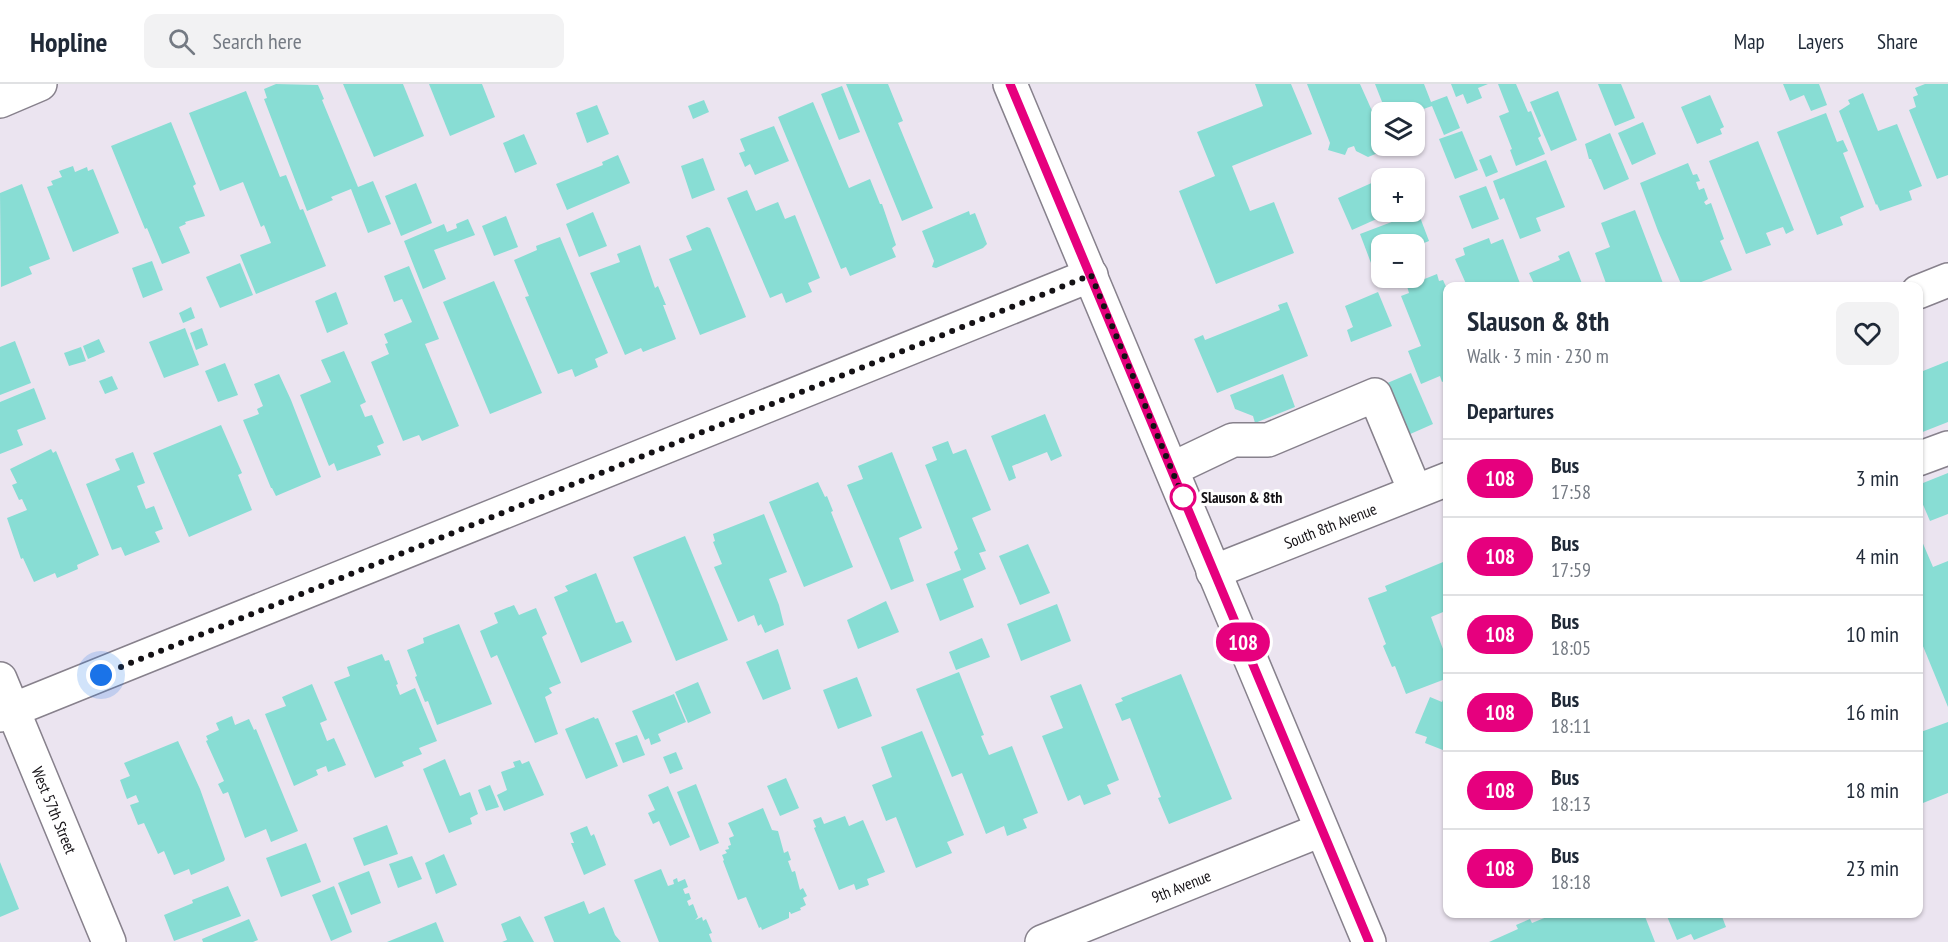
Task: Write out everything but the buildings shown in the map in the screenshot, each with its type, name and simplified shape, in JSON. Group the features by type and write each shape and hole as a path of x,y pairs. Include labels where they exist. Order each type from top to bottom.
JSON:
{"street":[{"path":"0,101 40,84"},
{"path":"1017,86 1091,275 1213,572 1369,942"},
{"path":"6,713 1091,275"},
{"path":"1923,290 1948,280"},
{"path":"1172,469 1233,440 1268,440 1375,395 1415,491"},
{"path":"1923,457 1948,448"},
{"name":"South 8th Avenue","path":"1213,572 1443,481"},
{"name":"West 57th Street","path":"0,679 6,713 109,942"},
{"name":"9th Avenue","path":"1042,942 1321,830"}],"bus line":[{"name":"108","path":"1010,84 1369,942"}],"place":[{"name":"Slauson & 8th","path":"1183,497"}],"route":[{"path":"101,675 1091,275 1183,497"}]}
